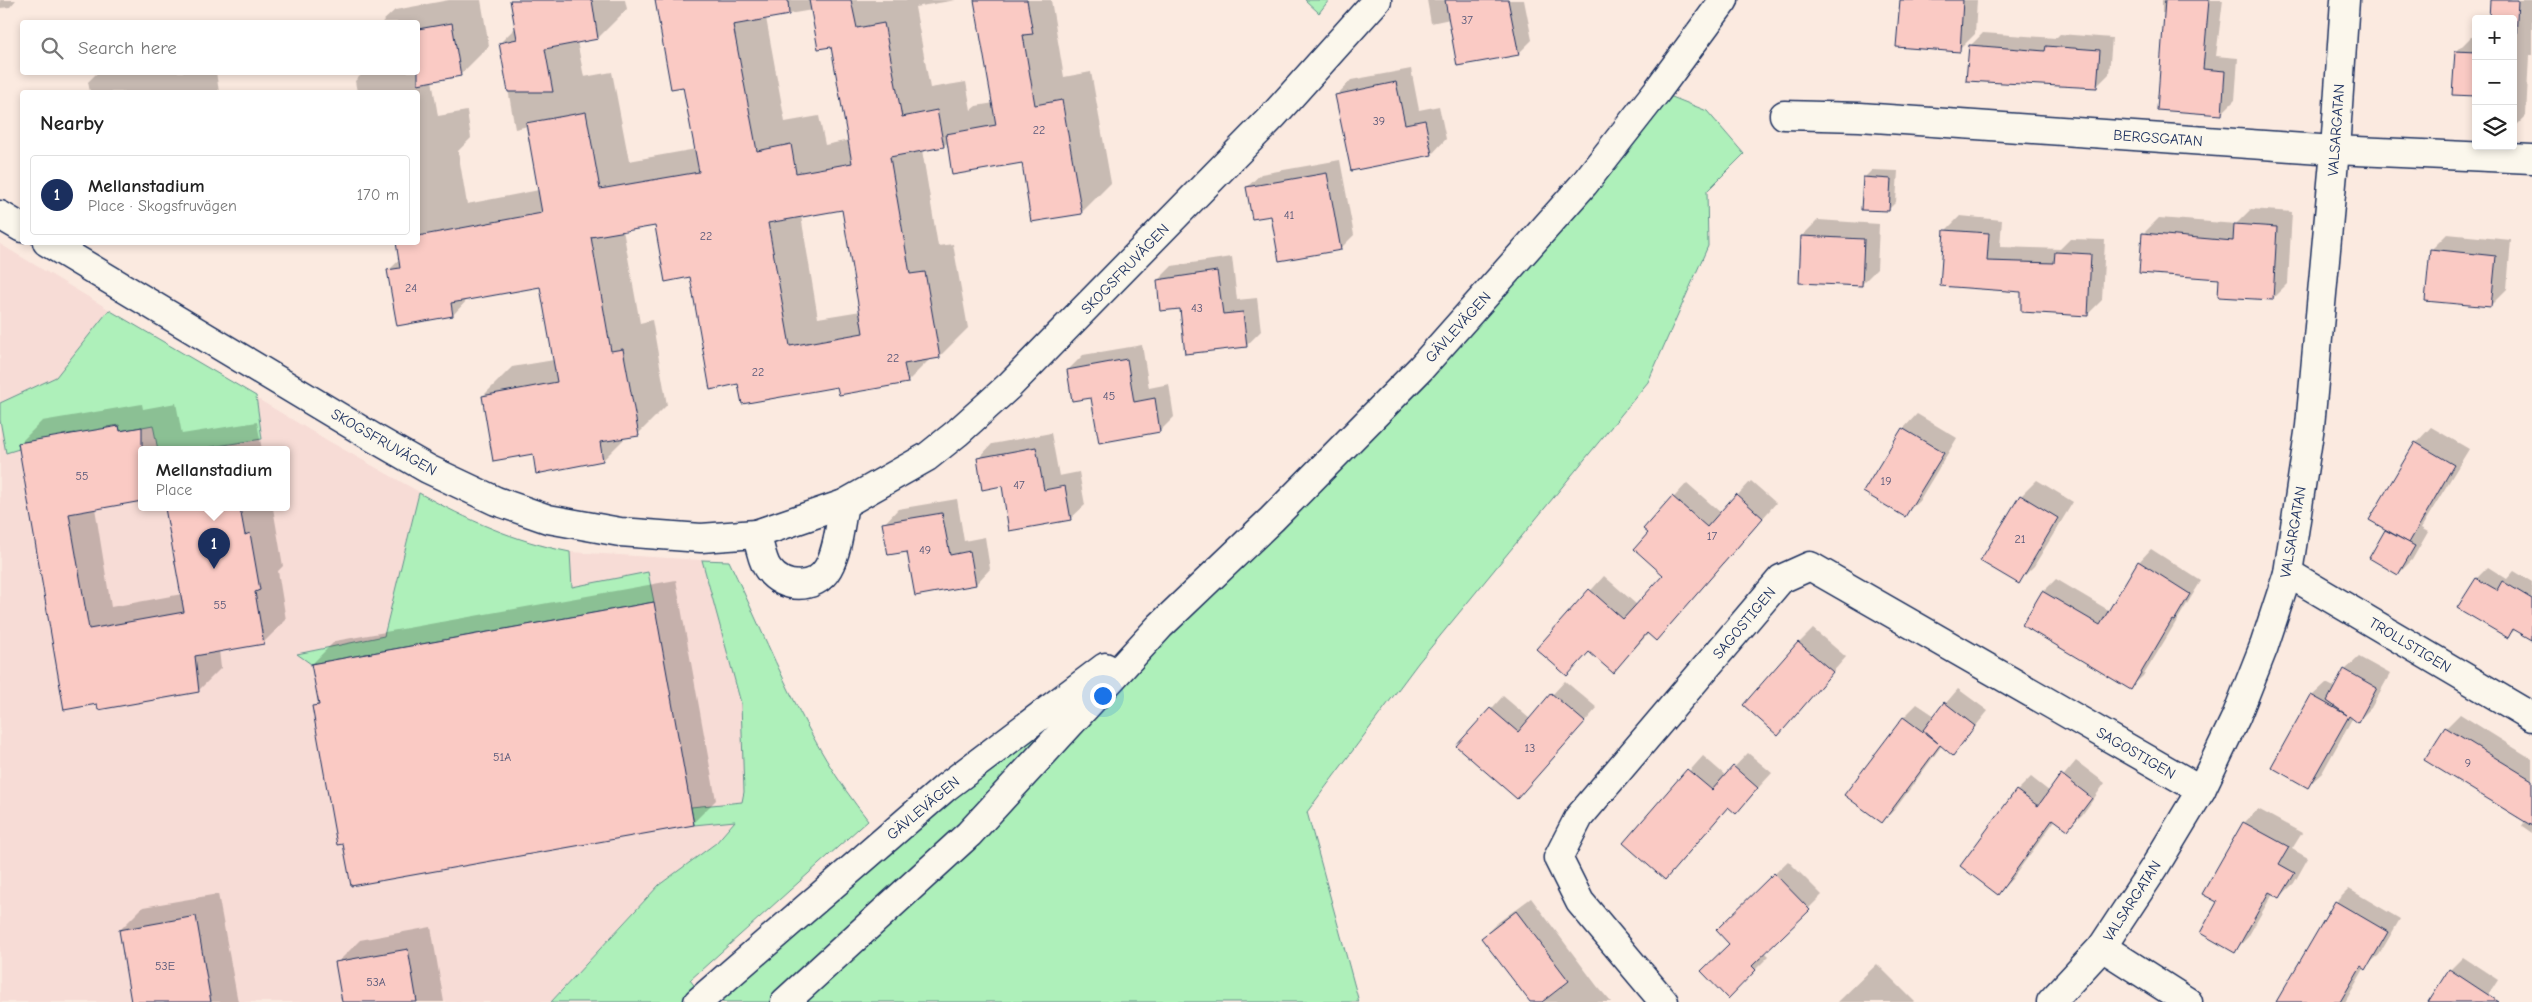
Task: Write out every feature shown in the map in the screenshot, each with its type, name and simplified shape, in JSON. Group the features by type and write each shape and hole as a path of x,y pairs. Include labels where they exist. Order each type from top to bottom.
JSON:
{"street":[{"name":"SKOGSFRUVÄGEN","path":"52,245 397,451 442,476 496,501 548,519 620,532 701,538 756,534 844,504 928,457 957,434 1009,386 1274,115 1377,0"},
{"name":"GÄVLEVÄGEN","path":"785,1002 969,834 1160,626 1361,430 1478,306 1584,184 1657,92 1724,0"},
{"name":"VALSARGATAN","path":"2051,1002 2102,947 2154,868 2201,790 2243,699 2264,646 2288,572 2310,426 2335,150 2345,0"},
{"name":"BERGSGATAN","path":"1784,115 1860,117 2335,150 2532,159"},
{"path":"0,215 20,227"},
{"path":"756,534 767,569 780,582 794,585 810,583 828,569 844,504"},
{"name":"SAGOSTIGEN","path":"1664,1002 1580,902 1558,858 1579,817 1781,578 1810,566 2201,790"},
{"name":"TROLLSTIGEN","path":"2288,572 2532,718"},
{"name":"GÄVLEVÄGEN","path":"698,1002 946,787 1160,626"},
{"path":"2102,947 2188,1002"}],"shaded area":[{"path":"0,244 318,435 469,520 516,538 570,552 702,560 741,703 744,792 742,802 735,821 716,843 659,885 551,1002 0,1002"}],"green space":[{"path":"1305,0 1329,0 1319,13"},
{"path":"1657,91 1707,111 1744,154 1707,191 1708,246 1648,382 1418,663 1307,812 1359,1002 551,1002 659,885 716,843 735,821 694,825 691,807 742,802 744,792 741,703 702,560 729,561 808,728 846,791 868,820 690,980 703,997 1160,626 1217,573"},
{"path":"109,310 256,396 262,439 217,446 157,446 153,425 120,431 119,425 107,427 108,433 76,439 75,433 62,435 63,441 32,447 30,441 18,443 19,449 6,453 0,420 0,403 56,377"},
{"path":"419,493 455,512 511,536 570,552 572,587 648,572 654,602 311,664 297,654 384,636"}],"building":[{"path":"510,0 592,0 598,39 545,49 553,92 508,92 499,43 517,39"},
{"path":"655,0 788,0 789,15 733,25 757,151 791,144 796,173 852,163 831,47 818,49 809,0 851,0 857,28 884,23 902,117 937,110 944,147 890,157 910,274 925,272 940,358 904,364 908,383 839,395 837,387 742,404 738,384 710,390 690,277 665,282 655,226 591,237 611,351 623,349 639,436 600,442 603,461 536,474 533,454 493,461 482,396 557,382 540,287 451,303 453,316 397,326 387,270 400,268 396,245 420,245 420,236 542,213 526,123 586,112 600,189 699,172 683,87 671,89","holes":["842,210 863,333 790,346 768,223"]},
{"path":"974,0 1027,0 1033,34 1023,35 1035,105 1062,100 1082,214 1031,222 1022,163 952,175 946,134 996,125"},
{"path":"1445,0 1508,0 1519,55 1457,66"},
{"path":"1900,0 1963,0 1960,52 1896,47"},
{"path":"2165,0 2209,0 2203,69 2225,71 2222,115 2157,110"},
{"path":"2490,0 2518,0 2517,20 2517,15 2489,15"},
{"path":"452,23 461,76 418,84 418,75 420,75 420,29"},
{"path":"1969,45 2045,51 2046,46 2100,50 2097,88 1966,81"},
{"path":"2455,51 2472,52 2472,96 2452,95"},
{"path":"1396,82 1405,124 1425,120 1432,155 1351,171 1335,95"},
{"path":"1327,173 1341,250 1279,261 1271,216 1252,219 1246,187"},
{"path":"1863,177 1891,179 1889,211 1861,210"},
{"path":"2234,224 2277,227 2273,300 2218,297 2219,279 2139,273 2142,233 2233,241"},
{"path":"1944,230 1989,233 1987,261 2054,263 2055,252 2091,254 2088,316 2021,312 2021,292 1940,286"},
{"path":"1801,236 1864,239 1862,286 1799,283"},
{"path":"2430,249 2496,256 2491,307 2425,301"},
{"path":"1217,271 1223,314 1243,312 1247,347 1185,354 1180,309 1160,311 1157,280"},
{"path":"1127,359 1134,402 1155,398 1160,432 1099,443 1091,398 1072,401 1067,370"},
{"path":"119,426 120,431 142,427 142,446 138,446 138,502 69,514 89,629 184,612 166,511 241,511 245,535 250,533 260,590 255,592 264,644 195,656 199,692 98,710 97,704 64,710 18,443"},
{"path":"1902,428 1944,453 1905,517 1863,492"},
{"path":"2415,442 2454,465 2409,543 2369,520"},
{"path":"1036,447 1044,490 1065,486 1071,520 1009,531 1002,486 982,490 977,458"},
{"path":"1736,494 1763,518 1656,641 1647,633 1613,673 1589,652 1567,676 1536,649 1589,589 1623,619 1663,575 1634,549 1648,533 1643,529 1672,496 1707,527"},
{"path":"2020,495 2058,518 2019,584 1980,561"},
{"path":"942,513 950,555 970,551 976,585 915,596 907,552 888,555 882,523"},
{"path":"2385,530 2415,546 2398,575 2369,558"},
{"path":"2138,561 2190,594 2174,621 2172,620 2131,690 2022,625 2042,591 2100,625"},
{"path":"2476,578 2497,590 2502,581 2532,599 2532,640 2513,629 2508,638 2457,608"},
{"path":"654,602 694,825 351,886 343,844 337,845 312,706 319,705 311,664"},
{"path":"1798,642 1833,672 1778,736 1743,705"},
{"path":"2344,669 2377,688 2358,723 2349,716 2308,788 2271,767 2311,695 2347,715 2327,701"},
{"path":"1551,693 1585,722 1517,799 1456,746 1490,708 1518,732"},
{"path":"1944,702 1975,726 1953,756 1940,745 1882,823 1844,795 1903,717 1938,743 1923,730"},
{"path":"2445,727 2532,780 2532,826 2424,760"},
{"path":"1733,766 1758,788 1736,814 1728,807 1665,880 1623,843 1687,769 1712,790"},
{"path":"2061,774 2092,798 2068,830 2053,819 1998,895 1960,866 2016,790 2038,806"},
{"path":"2243,822 2289,847 2279,864 2295,873 2280,898 2269,892 2235,953 2200,933 2217,902 2202,894"},
{"path":"1774,873 1810,910 1752,966 1756,970 1728,999 1701,971 1729,944 1716,930"},
{"path":"2335,901 2388,932 2366,970 2361,966 2340,1002 2276,1002"},
{"path":"1516,911 1569,981 1542,1002 1530,1002 1481,938"},
{"path":"196,916 211,1002 131,1002 119,930"},
{"path":"408,949 417,1002 342,1002 335,962"},
{"path":"2449,969 2499,1002 2428,1002"}],"place":[{"name":"Mellanstadium","path":"214,569"}]}
